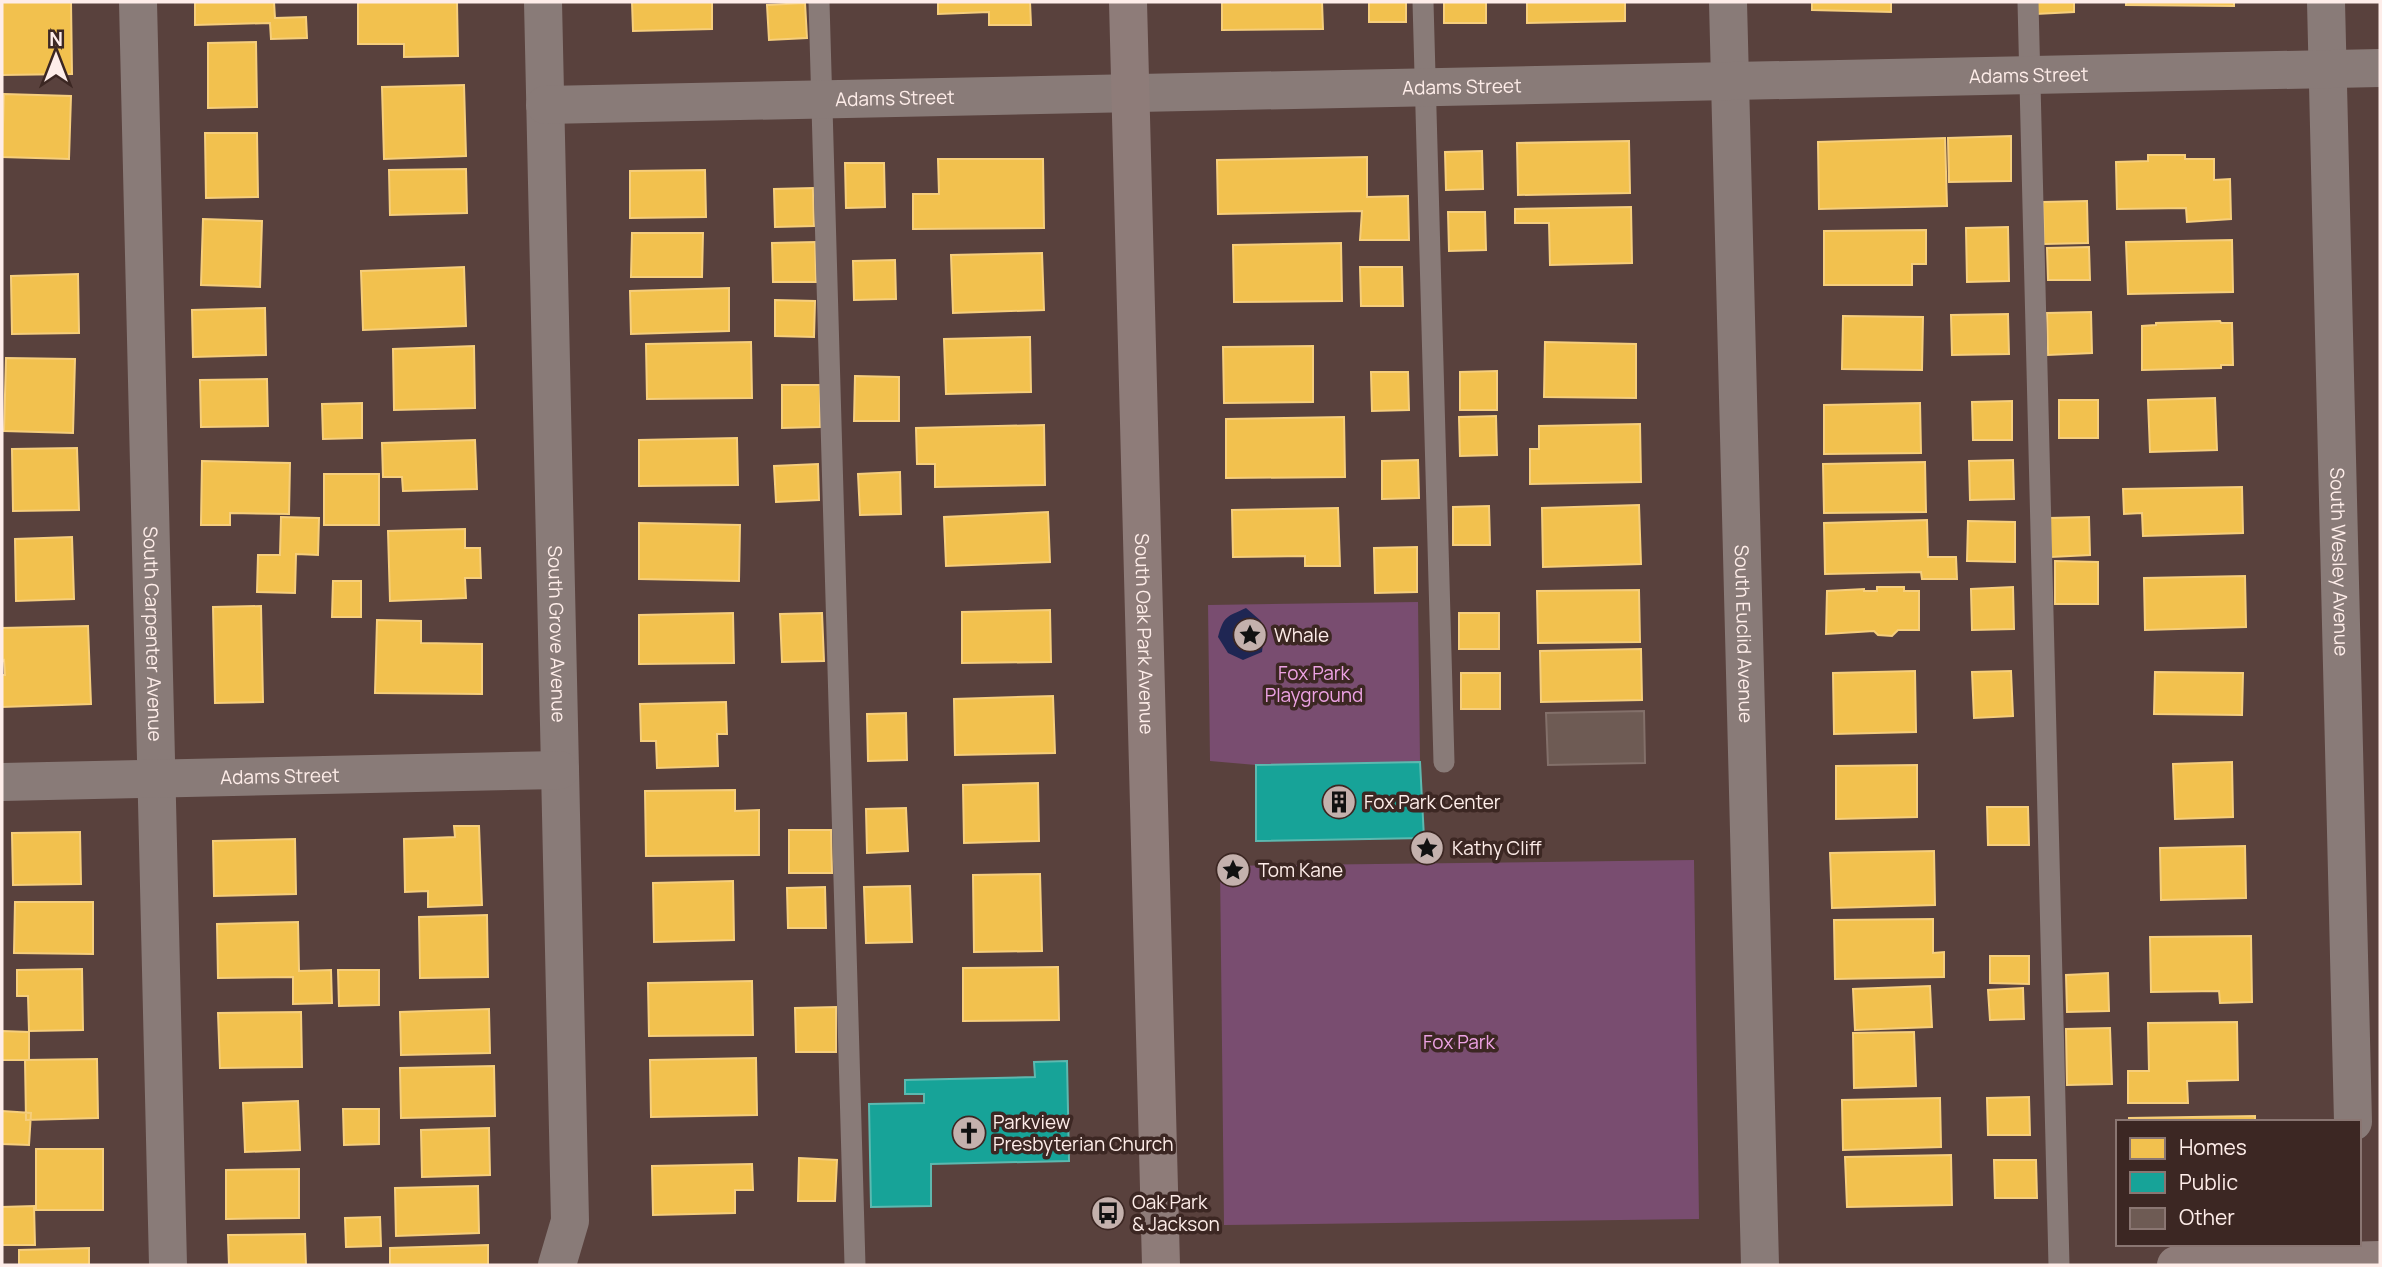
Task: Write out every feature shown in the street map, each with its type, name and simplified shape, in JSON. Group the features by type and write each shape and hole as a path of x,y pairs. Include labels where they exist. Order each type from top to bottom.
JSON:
{"street":[{"name":"South Carpenter Avenue","path":"138,2 168,1265"},
{"name":"South Grove Avenue","path":"542,2 570,1221 557,1265"},
{"name":"South Oak Park Avenue","path":"1128,2 1161,1265"},
{"name":"South Euclid Avenue","path":"1728,2 1760,1265"},
{"name":"South Wesley Avenue","path":"2326,2 2353,1120"},
{"name":"Adams Street","path":"545,105 2380,68"},
{"name":"Adams Street","path":"2,782 560,770"},
{"path":"2176,1265 2363,1258"}],"lane":[{"path":"820,2 855,1265"},
{"path":"1423,2 1444,762"},
{"path":"2028,2 2059,1265"}],"green space":[{"name":"Fox Park Playground","path":"1418,602 1420,762 1256,765 1210,761 1208,605"},
{"name":"Fox Park","path":"1694,860 1699,1219 1224,1225 1220,866"}],"water":[{"path":"1246,608 1261,621 1264,634 1262,652 1243,660 1228,653 1218,637 1227,618"}],"building: Homes":[{"path":"2,2 71,2 72,74 2,75"},
{"path":"195,2 274,2 275,18 306,17 307,38 271,39 270,23 195,25"},
{"path":"358,2 457,2 458,56 404,57 404,44 358,44"},
{"path":"632,2 712,2 712,29 633,31"},
{"path":"938,2 1030,2 1031,25 989,25 989,12 938,14"},
{"path":"1222,2 1322,2 1323,29 1222,30"},
{"path":"1369,2 1406,2 1406,22 1369,22"},
{"path":"1444,2 1486,2 1486,23 1444,23"},
{"path":"1527,2 1625,2 1625,21 1527,23"},
{"path":"1812,2 1891,2 1891,12 1812,10"},
{"path":"2035,2 2074,2 2074,12 2036,14"},
{"path":"2126,2 2234,2 2234,6 2126,5"},
{"path":"805,3 807,38 769,40 767,5"},
{"path":"256,42 257,107 208,108 208,43"},
{"path":"464,85 466,156 384,159 382,87"},
{"path":"4,94 71,96 69,159 2,157"},
{"path":"205,133 257,133 258,197 206,198"},
{"path":"2011,136 2011,181 1949,182 1948,138"},
{"path":"1945,138 1947,206 1819,209 1818,142"},
{"path":"1629,141 1630,193 1518,195 1517,143"},
{"path":"1482,151 1483,189 1446,190 1445,152"},
{"path":"2148,155 2185,155 2185,159 2214,159 2214,180 2230,179 2231,219 2187,222 2186,208 2117,209 2116,162 2148,161"},
{"path":"1367,157 1367,197 1408,196 1409,240 1360,240 1362,211 1218,214 1217,160"},
{"path":"938,159 1043,159 1044,228 913,229 913,194 939,194"},
{"path":"845,163 884,163 885,207 846,208"},
{"path":"466,169 467,213 390,215 389,170"},
{"path":"705,170 706,217 630,218 630,171"},
{"path":"813,188 814,226 775,227 774,189"},
{"path":"2087,201 2088,243 2044,244 2043,202"},
{"path":"1631,207 1632,263 1550,265 1549,223 1515,223 1515,209"},
{"path":"1448,212 1485,212 1486,250 1449,251"},
{"path":"203,219 262,221 260,287 201,285"},
{"path":"2008,227 2009,281 1967,282 1966,228"},
{"path":"1926,230 1926,264 1912,264 1912,285 1824,285 1824,231"},
{"path":"632,233 703,233 702,277 631,277"},
{"path":"2232,240 2233,292 2128,294 2126,242"},
{"path":"815,242 816,282 773,282 772,243"},
{"path":"1341,243 1342,301 1234,302 1233,245"},
{"path":"2089,247 2090,280 2048,280 2047,248"},
{"path":"1042,253 1044,310 953,313 951,255"},
{"path":"895,260 896,299 854,300 853,261"},
{"path":"464,267 466,326 363,330 361,271"},
{"path":"1360,267 1402,267 1403,306 1361,306"},
{"path":"78,274 79,333 12,334 11,276"},
{"path":"729,288 729,331 631,334 630,291"},
{"path":"775,300 815,301 814,337 775,336"},
{"path":"265,308 266,355 193,357 192,310"},
{"path":"2091,312 2092,353 2048,355 2047,313"},
{"path":"2008,314 2009,354 1952,355 1951,315"},
{"path":"1843,316 1923,317 1922,370 1842,369"},
{"path":"2220,321 2232,323 2233,365 2221,365 2221,368 2142,370 2142,326"},
{"path":"1030,337 1031,392 946,394 944,339"},
{"path":"751,342 752,398 647,399 646,344"},
{"path":"1545,342 1636,344 1636,398 1544,397"},
{"path":"474,346 475,408 394,410 393,349"},
{"path":"1313,346 1313,402 1224,403 1223,347"},
{"path":"6,358 75,359 73,433 4,431"},
{"path":"1497,371 1497,410 1460,410 1460,372"},
{"path":"1371,372 1408,372 1409,410 1372,411"},
{"path":"855,376 899,377 899,421 854,421"},
{"path":"267,379 268,426 201,427 200,380"},
{"path":"782,385 820,385 820,427 782,428"},
{"path":"2215,398 2217,450 2150,452 2148,400"},
{"path":"2059,400 2098,400 2098,438 2059,438"},
{"path":"2012,401 2012,440 1973,440 1972,402"},
{"path":"362,403 362,438 323,439 322,404"},
{"path":"1920,403 1921,453 1824,454 1824,405"},
{"path":"1496,416 1497,455 1460,456 1459,417"},
{"path":"1344,417 1345,477 1226,478 1226,419"},
{"path":"1640,424 1641,482 1530,484 1530,449 1539,449 1539,426"},
{"path":"1044,425 1045,485 935,487 935,464 917,464 916,428"},
{"path":"737,438 738,485 639,486 639,440"},
{"path":"475,440 477,489 403,491 402,477 383,477 382,443"},
{"path":"77,448 79,510 13,511 12,449"},
{"path":"1418,460 1419,498 1382,499 1382,461"},
{"path":"2013,460 2014,499 1970,500 1969,461"},
{"path":"202,461 290,463 289,514 230,513 230,525 201,525"},
{"path":"1925,462 1926,512 1824,513 1823,464"},
{"path":"818,464 819,500 776,502 774,466"},
{"path":"900,472 901,514 860,515 858,474"},
{"path":"324,474 379,474 379,525 324,525"},
{"path":"2242,487 2243,533 2143,536 2142,513 2124,514 2123,489"},
{"path":"1639,505 1641,564 1543,567 1542,508"},
{"path":"1489,506 1490,545 1453,545 1453,507"},
{"path":"1338,508 1340,566 1305,566 1305,556 1233,557 1232,510"},
{"path":"1048,512 1050,562 946,566 944,517"},
{"path":"281,517 319,518 318,555 296,554 295,593 257,592 258,555 280,555"},
{"path":"2089,517 2090,555 2051,557 2050,518"},
{"path":"1927,520 1928,557 1956,557 1957,579 1922,579 1921,572 1825,574 1824,523"},
{"path":"1968,521 2015,522 2015,562 1967,561"},
{"path":"639,523 740,525 739,581 639,579"},
{"path":"465,529 465,548 480,548 481,578 465,578 466,598 390,601 388,531"},
{"path":"72,537 74,599 16,601 15,539"},
{"path":"1417,547 1417,592 1375,593 1374,548"},
{"path":"2055,561 2098,562 2098,604 2055,604"},
{"path":"2245,576 2246,627 2145,630 2144,578"},
{"path":"333,581 361,581 361,617 332,617"},
{"path":"1877,587 1904,587 1904,591 1919,591 1919,630 1898,630 1892,636 1878,635 1874,631 1826,634 1827,591 1877,591"},
{"path":"2013,587 2014,629 1972,630 1971,589"},
{"path":"1639,590 1640,642 1538,643 1537,591"},
{"path":"261,606 263,702 215,703 213,607"},
{"path":"1050,610 1051,662 962,663 962,612"},
{"path":"733,613 734,663 639,664 639,615"},
{"path":"822,613 824,661 782,662 780,614"},
{"path":"1459,613 1499,613 1499,649 1459,649"},
{"path":"377,620 421,621 421,643 482,644 482,694 375,693"},
{"path":"88,626 91,704 2,707 2,675 5,675 4,660 2,661 2,628"},
{"path":"1641,649 1642,700 1541,702 1540,651"},
{"path":"1915,671 1916,732 1834,734 1833,673"},
{"path":"2011,671 2013,716 1974,718 1972,672"},
{"path":"2155,672 2243,673 2242,715 2154,714"},
{"path":"1461,673 1500,673 1500,709 1461,709"},
{"path":"1053,696 1055,753 955,755 954,699"},
{"path":"726,702 727,734 717,734 718,766 657,768 656,741 641,741 640,704"},
{"path":"906,713 907,760 868,761 867,714"},
{"path":"2232,762 2233,817 2175,819 2173,764"},
{"path":"1917,765 1917,817 1836,819 1836,766"},
{"path":"1038,783 1039,841 964,843 963,785"},
{"path":"735,790 735,811 759,810 759,855 646,856 645,791"},
{"path":"1987,807 2028,807 2029,845 1988,845"},
{"path":"906,808 908,851 867,853 866,809"},
{"path":"454,826 479,826 482,905 428,907 428,891 405,892 404,839 455,837"},
{"path":"789,830 831,830 832,873 789,873"},
{"path":"80,832 81,884 13,885 12,833"},
{"path":"295,839 296,894 214,896 213,841"},
{"path":"2245,846 2246,898 2161,900 2160,848"},
{"path":"1934,851 1935,905 1832,908 1830,853"},
{"path":"1040,874 1042,951 974,952 973,875"},
{"path":"733,881 734,940 654,942 653,883"},
{"path":"910,886 912,942 866,943 864,887"},
{"path":"825,887 826,928 788,928 787,888"},
{"path":"15,902 93,902 93,954 14,953"},
{"path":"487,915 488,977 420,978 419,917"},
{"path":"1933,919 1933,953 1944,952 1944,977 1835,979 1834,920"},
{"path":"298,922 299,971 331,970 332,1003 293,1004 293,977 218,978 217,924"},
{"path":"2251,936 2252,1002 2220,1003 2219,991 2151,992 2150,937"},
{"path":"1990,956 2029,956 2029,984 1990,983"},
{"path":"1058,967 1059,1020 963,1021 963,968"},
{"path":"82,969 83,1030 29,1031 28,996 17,996 17,970"},
{"path":"338,970 379,970 379,1005 339,1006"},
{"path":"2108,973 2109,1011 2067,1012 2066,975"},
{"path":"752,981 753,1035 649,1036 648,983"},
{"path":"1930,986 1932,1027 1855,1030 1853,989"},
{"path":"2023,988 2024,1019 1990,1020 1988,990"},
{"path":"836,1007 836,1052 796,1052 795,1008"},
{"path":"489,1009 490,1053 401,1055 400,1012"},
{"path":"301,1012 302,1067 220,1068 218,1013"},
{"path":"2237,1022 2238,1080 2187,1081 2188,1103 2128,1103 2128,1071 2149,1071 2148,1023"},
{"path":"2110,1028 2112,1084 2067,1085 2066,1029"},
{"path":"2,1031 29,1032 29,1060 2,1060"},
{"path":"1914,1032 1916,1086 1854,1088 1853,1033"},
{"path":"756,1058 757,1115 651,1117 650,1060"},
{"path":"97,1059 98,1118 26,1120 25,1060"},
{"path":"494,1066 495,1116 401,1118 400,1068"},
{"path":"2029,1097 2030,1135 1988,1135 1987,1098"},
{"path":"1940,1098 1941,1147 1843,1150 1842,1100"},
{"path":"298,1101 300,1150 245,1152 243,1103"},
{"path":"343,1109 379,1109 379,1144 344,1145"},
{"path":"2,1111 31,1113 29,1145 2,1144"},
{"path":"2255,1116 2255,1120 2129,1120"},
{"path":"489,1128 490,1175 422,1177 421,1130"},
{"path":"36,1149 103,1149 103,1210 36,1210"},
{"path":"1951,1155 1952,1205 1847,1207 1845,1157"},
{"path":"799,1158 837,1160 835,1201 798,1201"},
{"path":"1994,1160 2036,1160 2037,1198 1995,1198"},
{"path":"752,1164 753,1190 735,1190 735,1213 653,1215 652,1166"},
{"path":"299,1169 299,1218 226,1219 226,1170"},
{"path":"478,1186 479,1233 396,1236 395,1188"},
{"path":"34,1206 35,1245 2,1245 2,1207"},
{"path":"380,1217 381,1246 346,1247 345,1218"},
{"path":"305,1234 306,1265 229,1265 228,1235"},
{"path":"488,1245 488,1265 390,1265 390,1248"},
{"path":"89,1248 89,1265 19,1265 19,1250"}],"building: Public":[{"name":"Fox Park Center","path":"1420,762 1424,838 1256,841 1256,765"},
{"name":"Parkview Presbyterian Church","path":"1067,1061 1069,1161 931,1164 931,1206 871,1207 869,1104 924,1103 924,1094 905,1094 905,1080 1035,1077 1034,1062"}],"building: Other":[{"path":"1644,711 1645,763 1548,765 1546,713"}],"place":[{"name":"Whale","path":"1250,635"},
{"name":"Fox Park Center","path":"1339,802"},
{"name":"Kathy Cliff","path":"1427,848"},
{"name":"Tom Kane","path":"1233,870"},
{"name":"Parkview Presbyterian Church","path":"969,1133"},
{"name":"Oak Park & Jackson","path":"1108,1213"}]}
